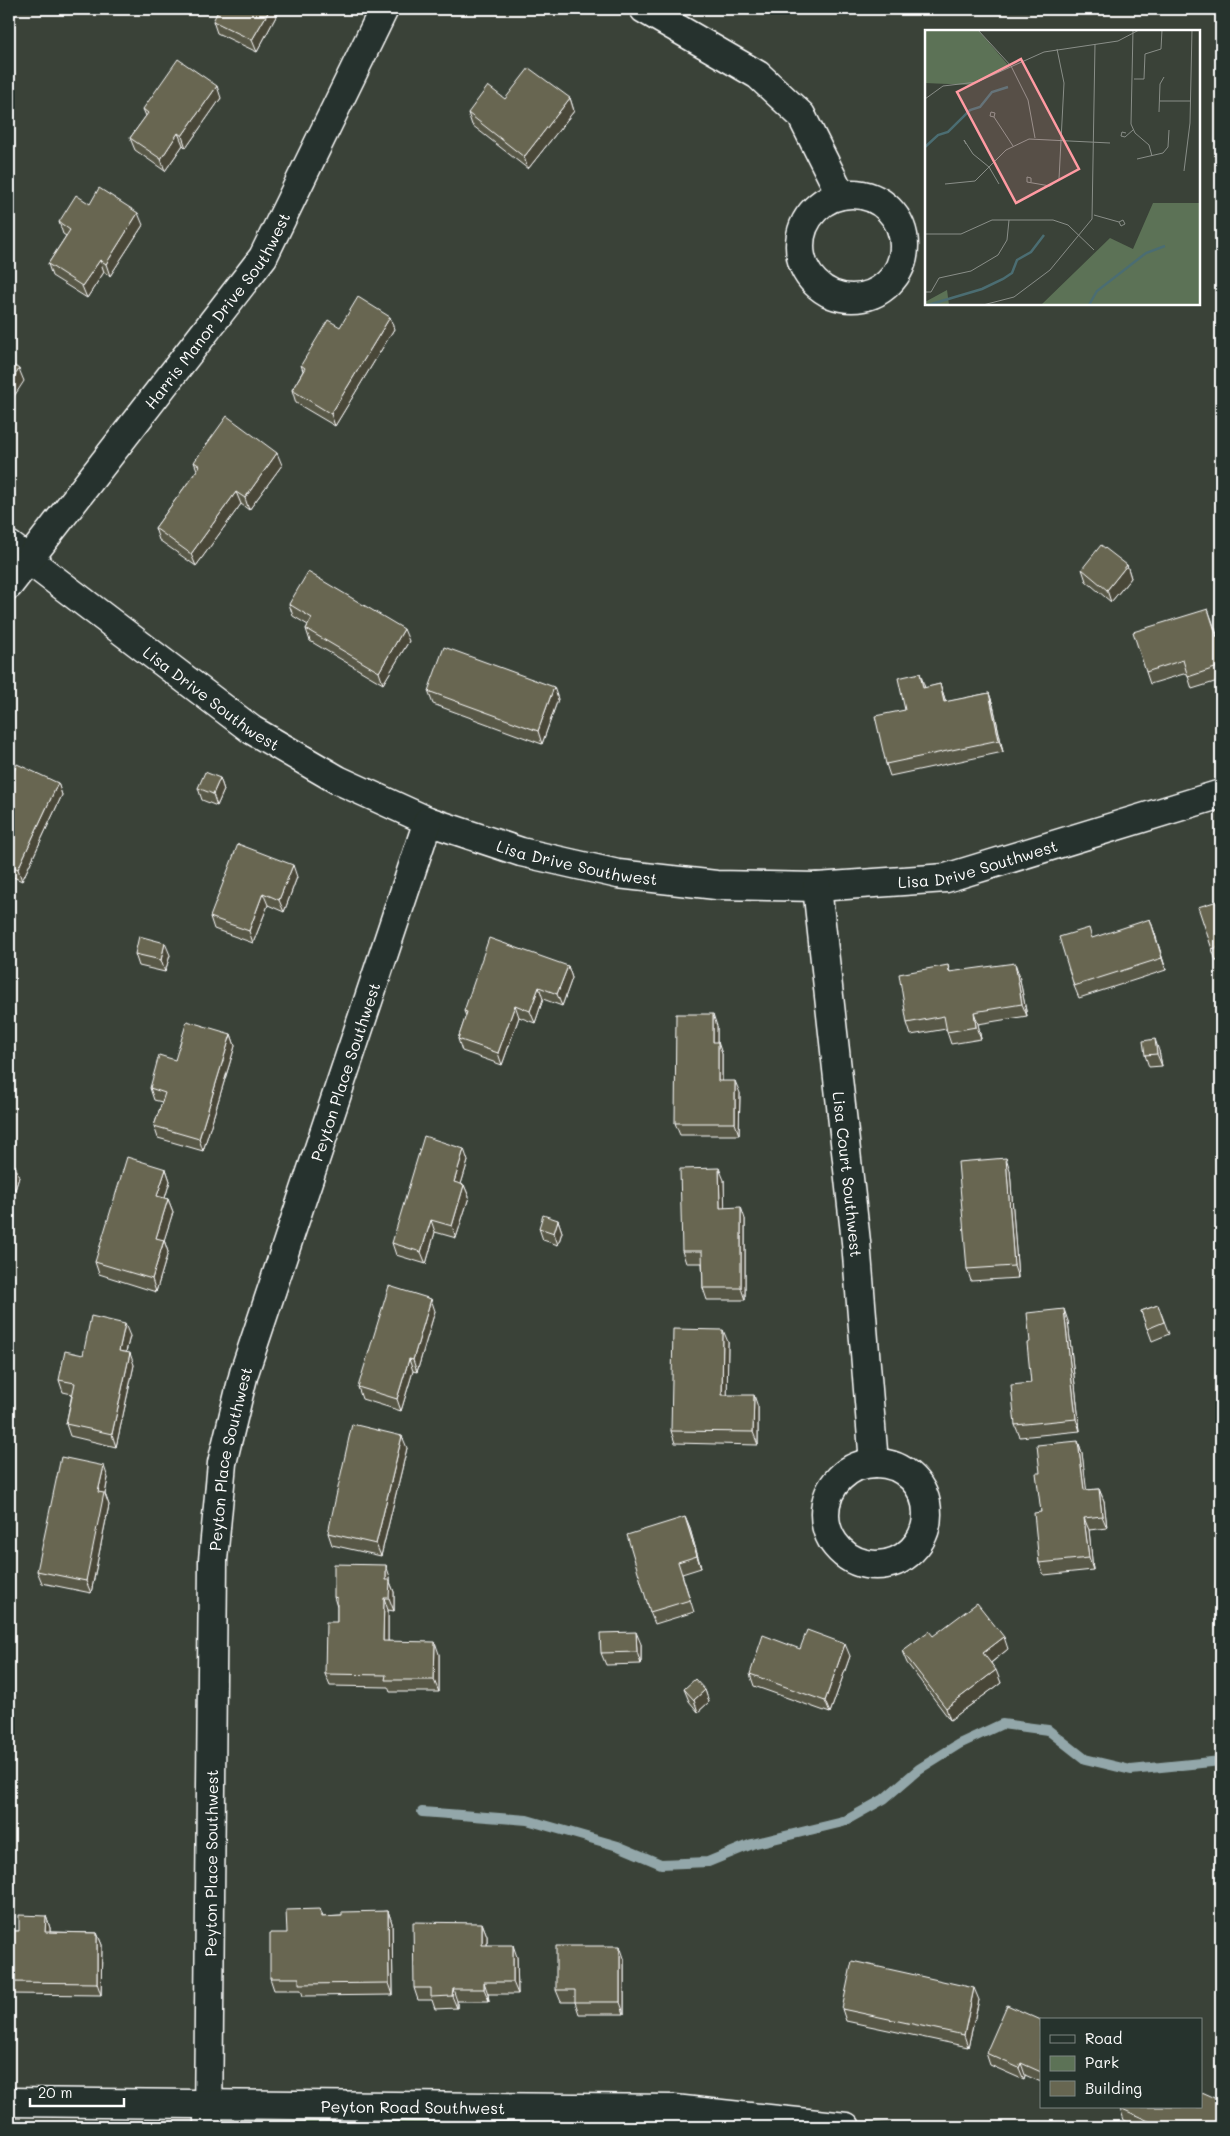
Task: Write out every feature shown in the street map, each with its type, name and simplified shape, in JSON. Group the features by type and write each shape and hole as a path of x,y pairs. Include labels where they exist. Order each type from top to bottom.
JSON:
{"street":[{"name":"Harris Manor Drive Southwest","path":"9,585 18,552 263,258 384,9"},
{"path":"644,9 758,74 801,115 841,195"},
{"name":"Lisa Drive Southwest","path":"18,552 252,730 338,780 428,821 522,852 618,874 716,885 817,887 946,878 1221,794"},
{"name":"Peyton Place Southwest","path":"208,2116 213,1560 222,1463 244,1373 428,821"},
{"name":"Lisa Court Southwest","path":"817,887 856,1242 874,1463"},
{"name":"Peyton Road Southwest","path":"9,2102 208,2116 674,2109 846,2127"}],"green space":[{"path":"219,2100 730,2110 924,2127 222,2127"}],"building":[{"path":"219,9 270,9 252,40 213,21"},
{"path":"178,59 217,86 182,136 178,133 161,159 130,138 148,113 143,109"},
{"path":"529,68 570,98 524,157 468,113 488,86 505,99"},
{"path":"99,188 138,213 106,264 100,260 82,286 48,264 70,230 59,222 76,195 90,204"},
{"path":"358,297 390,317 331,414 292,390 305,368 301,365 328,320 340,327"},
{"path":"9,362 19,369 9,385"},
{"path":"227,416 277,453 245,498 236,492 191,554 155,528 200,466 194,462"},
{"path":"1101,545 1127,565 1107,590 1082,569"},
{"path":"308,572 404,629 379,672 306,629 312,618 289,604"},
{"path":"1208,609 1217,637 1221,636 1221,666 1188,677 1183,660 1146,672 1133,632"},
{"path":"444,647 554,687 538,731 428,691"},
{"path":"920,673 923,688 940,684 944,702 989,693 999,740 886,764 875,716 905,710 898,678"},
{"path":"17,764 58,783 18,869 9,865 9,782"},
{"path":"205,772 220,778 213,794 198,788"},
{"path":"238,844 293,865 279,900 263,893 249,931 210,917"},
{"path":"1221,900 1221,946 1212,949 1198,907"},
{"path":"1150,919 1162,958 1074,986 1059,937 1089,928 1092,938"},
{"path":"139,936 165,943 161,960 135,954"},
{"path":"489,938 568,966 557,994 539,987 530,1011 515,1005 498,1053 458,1039 467,1012 464,1011"},
{"path":"1015,963 1022,1004 974,1012 976,1027 947,1032 944,1016 907,1023 899,974 948,965 949,972"},
{"path":"676,1014 713,1014 713,1042 718,1042 718,1081 735,1081 735,1123 675,1123"},
{"path":"187,1021 231,1034 199,1139 154,1126 165,1093 150,1088 159,1055 175,1060"},
{"path":"1155,1039 1157,1054 1145,1055 1143,1041"},
{"path":"424,1136 464,1149 454,1182 464,1185 452,1226 431,1220 421,1252 392,1243"},
{"path":"127,1157 166,1169 157,1196 168,1199 156,1238 164,1240 152,1279 95,1262"},
{"path":"1006,1158 1014,1266 967,1269 958,1162"},
{"path":"9,1163 15,1165 10,1178 9,1177"},
{"path":"719,1168 720,1208 741,1207 741,1288 703,1288 702,1251 682,1251 680,1169"},
{"path":"543,1215 558,1220 554,1233 539,1228"},
{"path":"389,1286 431,1299 413,1360 409,1359 397,1399 358,1387"},
{"path":"1158,1305 1164,1322 1147,1329 1141,1311"},
{"path":"1064,1309 1076,1419 1015,1425 1011,1385 1031,1383 1027,1343 1030,1342 1027,1313"},
{"path":"91,1316 125,1324 119,1351 130,1353 112,1434 66,1424 75,1383 59,1380 65,1351 83,1355"},
{"path":"673,1329 723,1330 722,1395 754,1395 753,1432 671,1431"},
{"path":"352,1424 402,1436 376,1544 328,1533"},
{"path":"1078,1441 1084,1490 1099,1489 1102,1516 1084,1518 1089,1558 1039,1563 1034,1513 1041,1512 1036,1473 1040,1473 1037,1445"},
{"path":"61,1457 104,1466 98,1492 104,1493 86,1581 37,1571"},
{"path":"685,1517 697,1556 678,1562 690,1600 650,1612 627,1535"},
{"path":"334,1564 386,1565 386,1580 390,1580 389,1598 384,1598 383,1641 435,1642 434,1680 385,1680 386,1675 325,1674 326,1622 337,1622 337,1598 334,1597"},
{"path":"977,1603 1004,1637 983,1653 996,1670 946,1708 902,1651 929,1631 933,1636"},
{"path":"807,1630 845,1644 825,1701 750,1674 763,1635 800,1649"},
{"path":"636,1632 637,1652 601,1653 600,1633"},
{"path":"695,1679 705,1690 694,1700 684,1689"},
{"path":"320,1909 321,1917 342,1916 342,1912 388,1911 389,1983 299,1984 299,1978 270,1978 270,1933 287,1933 286,1910"},
{"path":"19,1915 46,1916 45,1932 97,1933 97,1983 9,1982 9,1931 19,1931"},
{"path":"413,1922 482,1923 482,1945 513,1945 513,1982 484,1982 484,1989 453,1989 452,1996 431,1997 431,1988 414,1988"},
{"path":"556,1946 620,1946 620,2002 575,2002 575,1990 556,1990"},
{"path":"852,1961 974,1988 964,2035 842,2009"},
{"path":"1007,2005 1040,2020 1040,2072 1021,2063 1019,2068 986,2053"},
{"path":"1202,2092 1221,2101 1221,2127 1162,2127 1120,2108 1202,2108"}],"waterway":[{"path":"422,1812 527,1820 618,1846 661,1864 708,1862 752,1844 843,1822 884,1799 919,1769 959,1744 1002,1724 1048,1730 1085,1759 1131,1770 1221,1761"}]}
